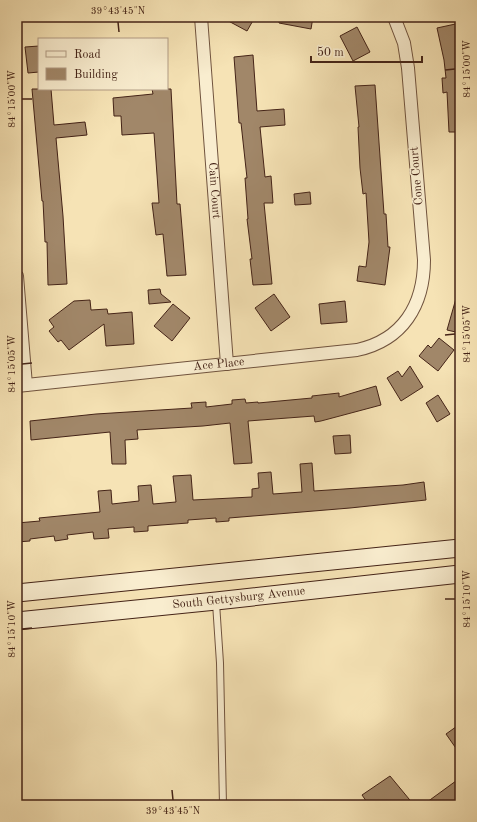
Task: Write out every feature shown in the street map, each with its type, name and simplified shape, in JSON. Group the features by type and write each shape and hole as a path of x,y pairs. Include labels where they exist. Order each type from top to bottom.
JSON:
{"main road":[{"path":"17,593 460,548"},
{"name":"South Gettysburg Avenue","path":"17,621 460,574"}],"street":[{"name":"Cain Court","path":"200,17 227,364"},
{"name":"Cone Court","path":"394,17 404,43 408,68 424,260 420,296 410,316"},
{"path":"17,276 22,386"},
{"name":"Ace Place","path":"22,386 294,358 367,348 377,345 394,334 410,316"}],"lane":[{"path":"216,601 220,663 223,805"}],"building":[{"path":"221,17 255,17 247,31"},
{"path":"279,17 313,17 311,29 279,23"},
{"path":"460,23 460,132 449,132 447,92 443,93 442,78 446,78 444,60 437,28"},
{"path":"357,27 370,52 353,61 340,36"},
{"path":"38,46 38,72 28,73 25,47"},
{"path":"253,55 257,111 284,109 285,125 260,127 265,177 271,176 273,203 264,203 272,284 253,285 250,259 252,259 247,219 245,178 247,178 241,123 239,123 234,57"},
{"path":"375,85 384,214 386,214 388,247 390,247 385,285 357,281 359,266 366,267 369,242 366,193 363,194 360,168 359,127 355,86"},
{"path":"32,89 51,90 54,125 85,122 87,135 56,138 67,284 48,285 47,242 45,242"},
{"path":"171,89 177,204 180,204 186,275 167,276 163,234 156,235 152,203 159,203 154,133 122,135 121,116 114,116 113,98 153,94 152,90"},
{"path":"310,192 311,204 295,205 294,194"},
{"path":"160,289 161,294 171,302 149,304 148,290"},
{"path":"274,294 290,317 271,331 255,308"},
{"path":"457,295 460,296 460,333 447,330"},
{"path":"90,300 91,310 107,309 108,314 132,312 134,344 106,346 104,324 69,350 61,340 58,342 49,331 54,327 49,320 74,301"},
{"path":"345,301 347,322 321,324 319,304"},
{"path":"173,304 190,318 172,341 154,326"},
{"path":"439,338 454,350 438,371 419,356 428,345 431,348"},
{"path":"410,366 423,387 401,401 387,378 398,371 402,377"},
{"path":"376,386 381,405 315,422 314,416 248,421 252,463 234,464 230,423 137,430 138,439 125,440 126,464 112,464 110,432 31,440 30,421 96,414 192,408 191,403 206,402 206,407 232,404 232,400 245,399 246,403 258,403 312,398 312,396 339,393 339,397"},
{"path":"438,395 450,414 437,422 426,403"},
{"path":"350,435 351,453 335,454 333,436"},
{"path":"312,463 314,491 403,485 424,482 426,500 229,518 229,521 216,522 216,518 188,520 188,523 148,526 148,531 134,532 134,527 108,529 109,538 94,539 93,532 67,535 68,539 55,541 54,536 17,542 17,523 40,521 39,518 100,512 98,491 111,490 112,504 139,501 138,486 151,485 153,504 176,502 173,476 191,475 193,500 252,497 252,489 259,488 258,473 271,472 273,494 302,492 300,464"},
{"path":"460,724 460,754 446,734"},
{"path":"390,776 414,805 369,805 362,795"},
{"path":"460,778 460,805 423,805"}]}
